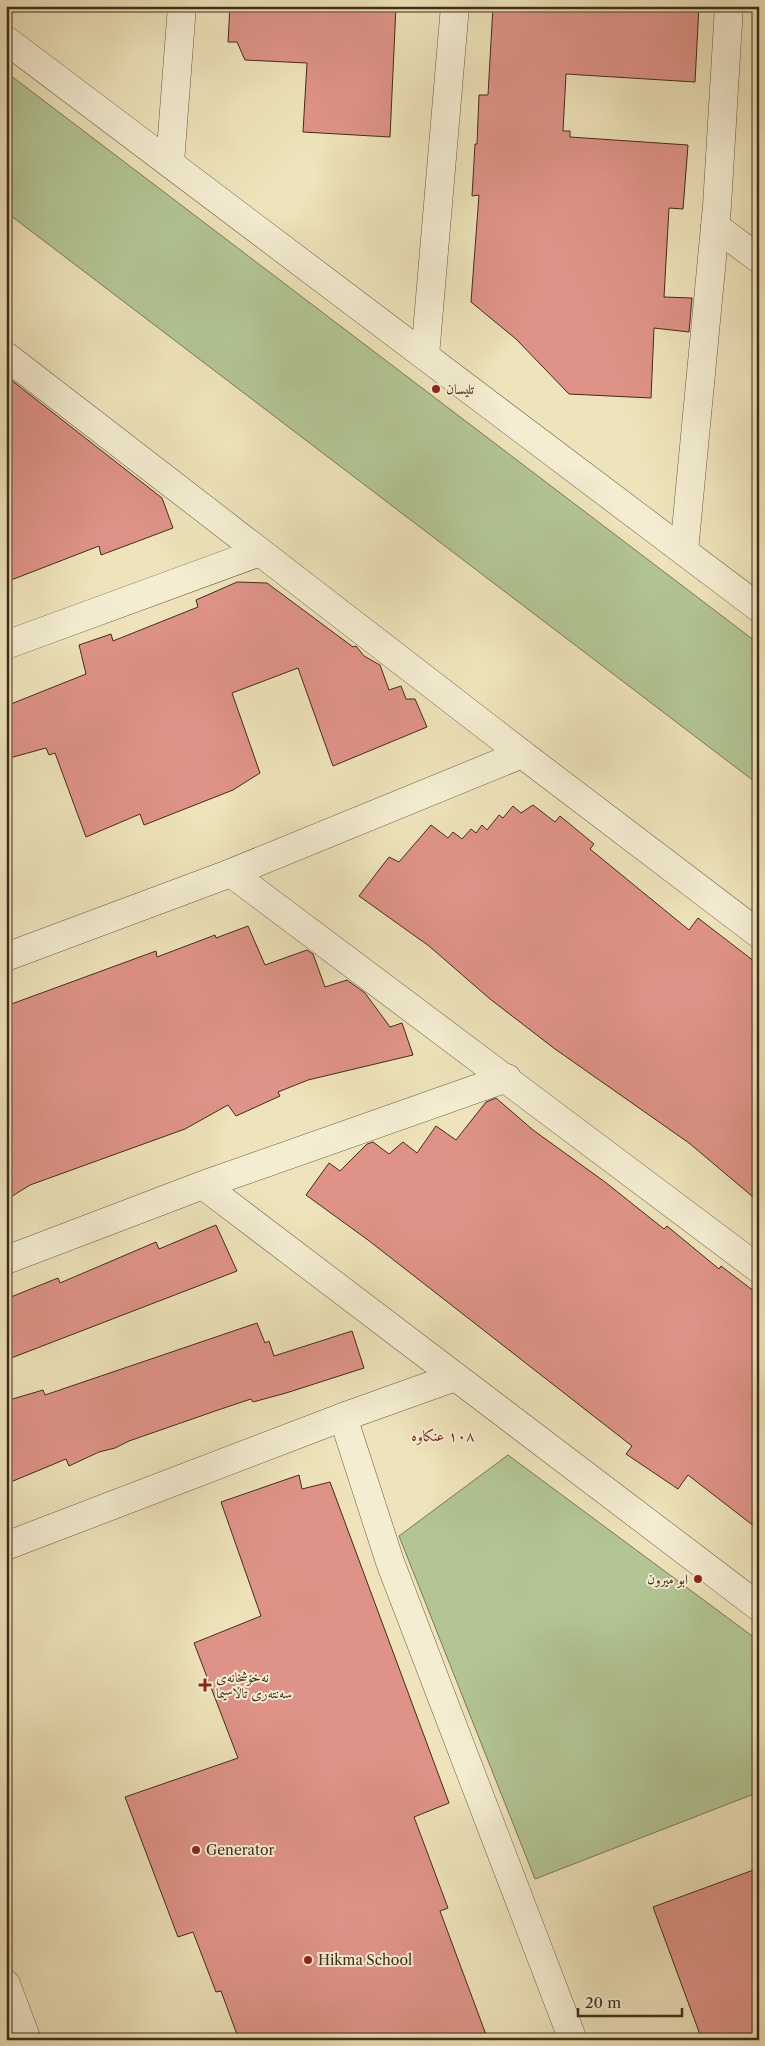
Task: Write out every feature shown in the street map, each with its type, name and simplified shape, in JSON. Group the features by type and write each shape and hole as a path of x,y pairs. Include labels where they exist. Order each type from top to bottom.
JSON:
{"street":[{"path":"170,163 182,6"},
{"path":"425,356 455,6"},
{"path":"684,551 715,226 729,6"},
{"path":"6,40 759,608"},
{"path":"715,226 759,259"},
{"path":"6,356 522,754 759,934"},
{"path":"6,645 260,552"},
{"path":"6,957 231,873 522,754"},
{"path":"231,873 759,1269"},
{"path":"6,1260 203,1185 506,1078"},
{"path":"203,1185 759,1608"},
{"path":"6,1546 343,1417 455,1377"},
{"path":"343,1417 390,1562 573,2040"},
{"path":"6,1984 27,2040"}],"green space":[{"path":"6,72 759,644 759,785 6,212"},
{"path":"508,1455 759,1641 759,1792 535,1879 399,1536"}],"building":[{"path":"230,6 396,6 390,137 303,132 307,63 245,60 237,42 228,42"},
{"path":"493,6 699,6 695,82 566,74 563,131 570,131 570,137 688,145 683,209 669,208 664,297 692,298 689,332 654,328 651,398 569,394 516,339 471,302 479,195 472,196 475,144 477,144 479,95 488,95"},
{"path":"6,376 162,498 173,528 101,555 99,546 6,582"},
{"path":"237,582 267,583 353,647 356,646 364,656 380,665 389,690 401,686 406,699 415,699 427,727 333,766 298,668 232,693 260,773 233,790 144,825 140,814 86,837 55,753 49,755 46,748 6,759 6,706 86,674 79,645 111,634 113,641 198,607 196,600"},
{"path":"533,805 555,822 560,816 594,844 590,849 689,930 698,918 759,965 759,1202 689,1143 555,1049 490,999 429,946 359,896 389,857 399,862 431,825 448,838 453,832 462,839 471,829 476,833 482,825 487,830 499,815 503,818 513,806 521,813"},
{"path":"248,926 265,965 307,950 313,954 325,987 347,980 365,993 390,1027 402,1023 413,1055 308,1080 278,1092 280,1096 236,1116 228,1105 185,1129 30,1185 6,1200 6,1006 156,951 157,957 215,935 216,938"},
{"path":"496,1098 533,1130 605,1182 664,1229 667,1226 719,1269 721,1266 759,1295 759,1530 688,1475 678,1489 626,1454 632,1446 368,1240 306,1195 329,1163 340,1171 367,1144 373,1142 389,1154 403,1142 417,1153 436,1126 456,1140 486,1102"},
{"path":"216,1225 237,1271 6,1360 6,1299 58,1278 60,1283 156,1242 159,1249"},
{"path":"257,1323 265,1343 269,1341 274,1356 352,1331 364,1368 286,1393 253,1402 251,1399 99,1452 69,1466 66,1459 6,1484 6,1401 43,1390 45,1395"},
{"path":"299,1475 302,1489 330,1482 449,1803 414,1817 448,1908 440,1911 488,2040 239,2040 221,1991 216,1992 193,1932 178,1937 125,1797 238,1758 194,1643 261,1616 221,1502"},
{"path":"759,1868 759,2034 743,2040 702,2040 653,1907"}],"place":[{"name":"تليسان","path":"436,389"},
{"name":"ابو ميرون","path":"698,1579"},
{"name":"نەخۆشخانەی سەنتەری تاڵاسیما","path":"205,1685"},
{"name":"Generator","path":"196,1850"},
{"name":"Hikma School","path":"308,1960"}],"district":[{"name":"١٠٨ عنکاوە","path":"443,1436"}]}
